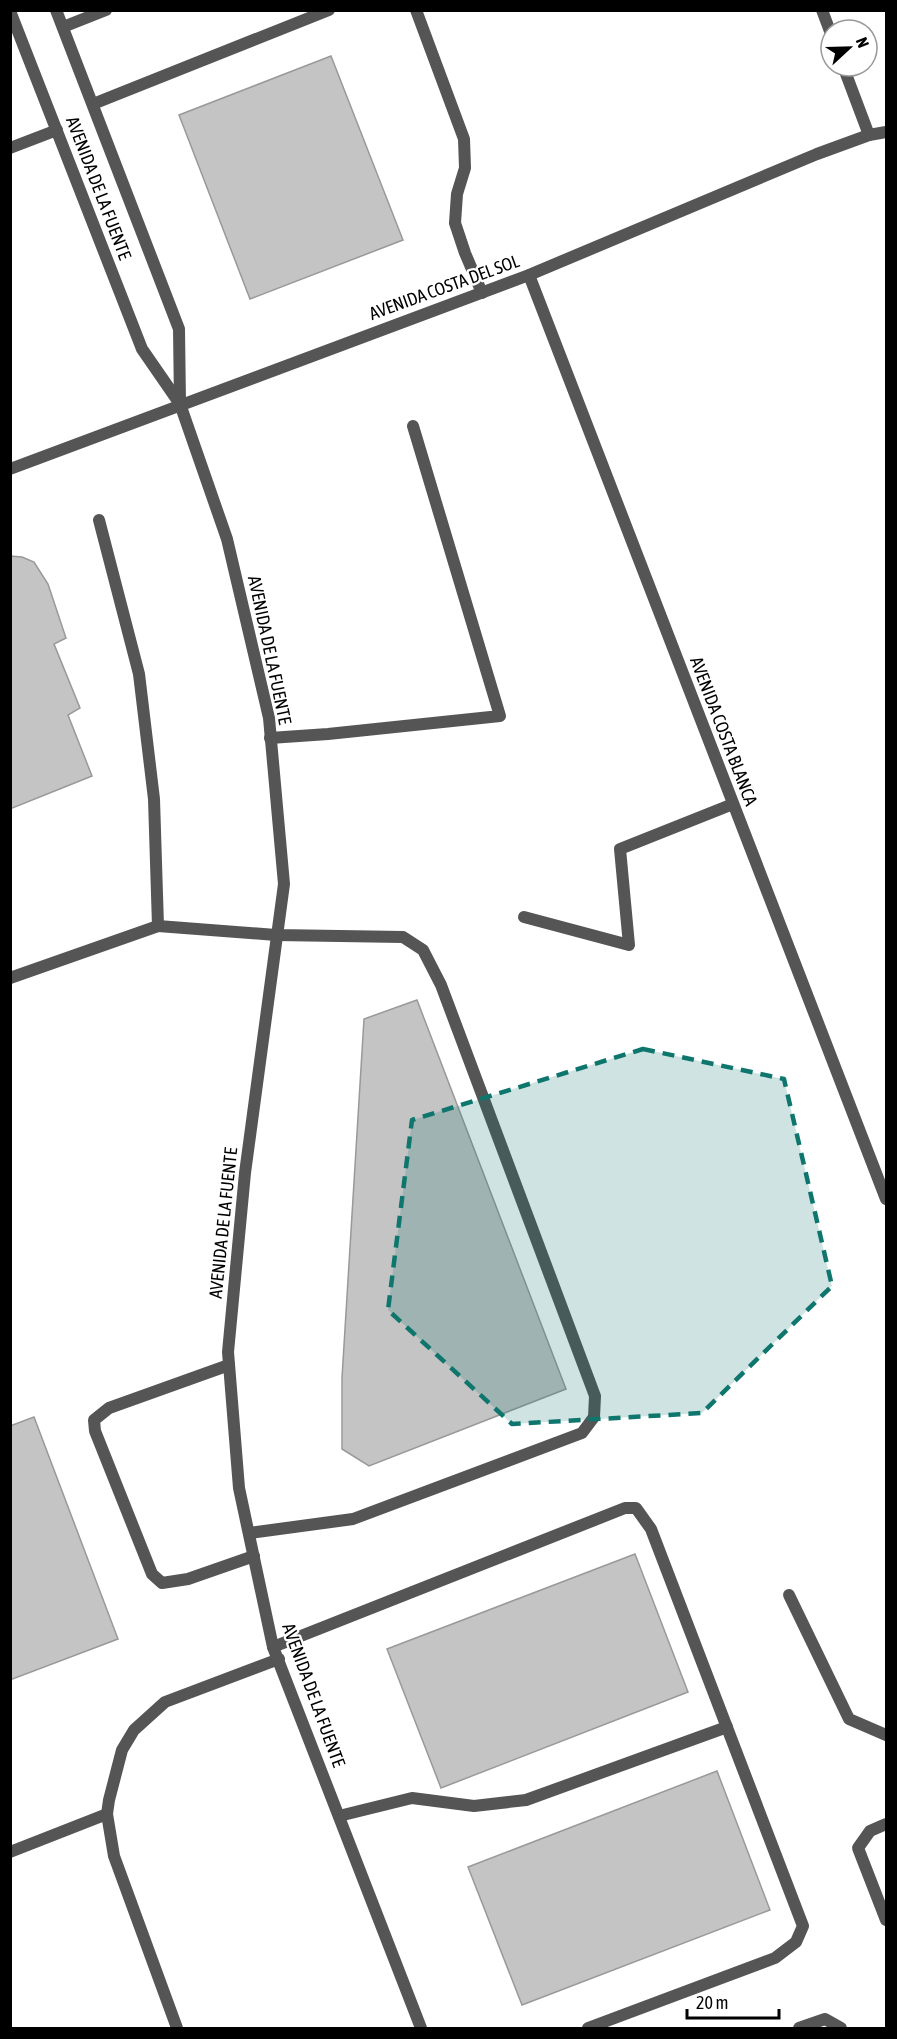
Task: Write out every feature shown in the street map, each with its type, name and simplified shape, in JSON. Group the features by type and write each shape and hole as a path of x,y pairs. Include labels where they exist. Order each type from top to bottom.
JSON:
{"street":[{"name":"AVENIDA DE LA FUENTE","path":"56,10 179,329 180,404"},
{"path":"63,27 106,10"},
{"path":"93,105 329,10"},
{"path":"416,10 464,139 465,168 457,194 455,223 482,293"},
{"name":"AVENIDA DE LA FUENTE","path":"10,11 15,38 57,130 142,349 180,404 227,539 269,718 284,884 245,1173 228,1352 239,1488 273,1647 421,2028"},
{"path":"848,78 869,135"},
{"path":"10,148 57,130"},
{"name":"AVENIDA COSTA DEL SOL","path":"10,469 529,275 807,159 869,135 886,132"},
{"name":"AVENIDA COSTA BLANCA","path":"529,275 886,1199"},
{"path":"270,738 500,716 413,426"},
{"path":"99,520 139,674 154,799 158,926"},
{"path":"524,917 629,945 620,849 734,804"},
{"path":"10,978 158,926 276,935 403,937 423,950 441,985 595,1396 594,1417 582,1433 353,1519 249,1533"},
{"path":"229,1365 109,1408 94,1420 94,1431 152,1574 162,1583 188,1579 254,1556"},
{"path":"273,1647 625,1508 636,1508 651,1528 803,1926 796,1942 776,1958 588,2028"},
{"path":"789,1595 849,1719 886,1735"},
{"path":"177,2028 114,1856 107,1814 122,1750 134,1730 165,1702 279,1659"},
{"path":"339,1816 412,1798 474,1806 526,1800 727,1727"},
{"path":"10,1852 107,1814"},
{"path":"886,1824 870,1831 858,1848 886,1920"},
{"path":"799,2028 825,2019 842,2028"}],"highlighted area":[{"path":"643,1049 784,1079 832,1286 702,1413 512,1424 388,1310 412,1120"}],"building":[{"path":"331,56 403,240 250,299 179,115"},
{"path":"10,556 22,557 34,562 48,584 66,638 54,644 80,708 68,715 92,776 10,809"},
{"path":"417,1000 566,1389 369,1466 342,1449 342,1378 364,1019"},
{"path":"34,1417 118,1639 10,1680 10,1426"},
{"path":"635,1554 688,1692 441,1788 387,1649"},
{"path":"717,1771 770,1910 522,2005 468,1867"}]}
